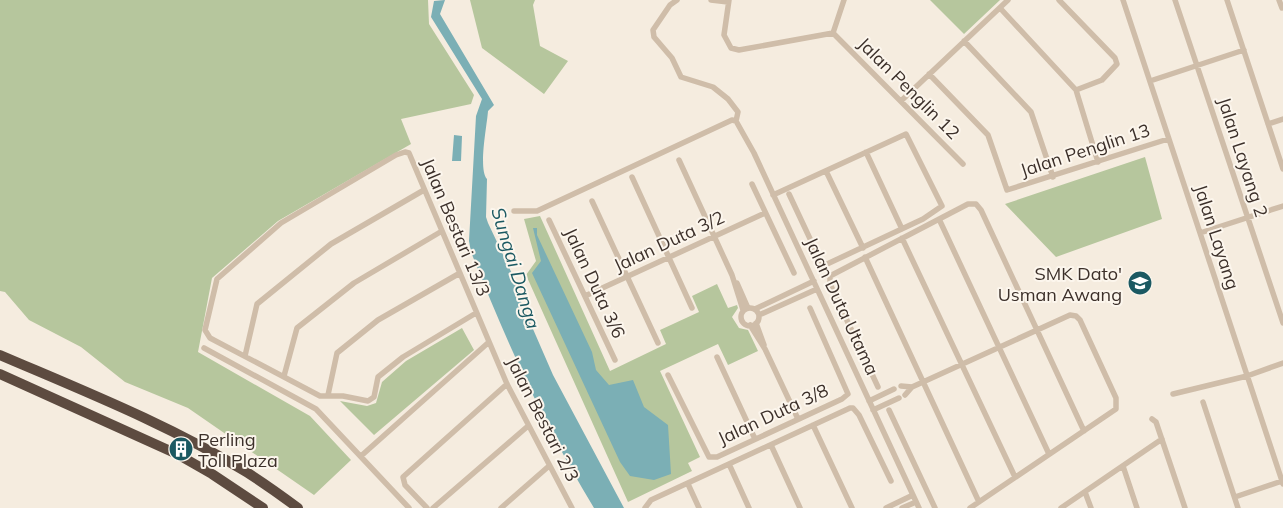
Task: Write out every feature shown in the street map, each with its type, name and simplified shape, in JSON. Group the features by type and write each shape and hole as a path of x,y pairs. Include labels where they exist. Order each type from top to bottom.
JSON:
{"highway":[{"path":"0,355 98,396 186,439 248,473 298,508"},
{"path":"0,374 177,454 212,474 263,508"}],"street":[{"name":"Jalan Duta Utama","path":"677,0 666,10 653,30 653,35 671,55 681,77 713,87 736,107 738,112 734,121 754,152 916,502"},
{"path":"711,0 729,1 724,35 731,48 739,50 833,33 844,0"},
{"path":"902,100 1008,0"},
{"path":"1059,0 1115,58 1117,64 1102,80 1076,90"},
{"name":"Jalan Layang","path":"1123,0 1282,483"},
{"name":"Jalan Layang 2","path":"1175,0 1283,323"},
{"path":"1227,0 1283,170"},
{"path":"1279,0 1282,8"},
{"path":"1000,8 1076,90 1098,162"},
{"name":"Jalan Penglin 12","path":"833,33 902,100 963,164"},
{"path":"964,41 1031,112 1053,176"},
{"path":"1150,81 1244,50"},
{"name":"Jalan Penglin 13","path":"929,74 988,135 1007,190 1168,139"},
{"path":"1268,124 1283,119"},
{"path":"514,211 537,211 734,121"},
{"path":"773,195 904,135 908,136 941,204 940,210 827,265 823,265 789,194"},
{"path":"866,152 902,229"},
{"name":"Jalan Bestari 13/3","path":"244,356 206,333 217,279 281,223 400,153 408,153 489,342"},
{"path":"679,160 732,276 751,311 753,324 798,419"},
{"path":"826,171 863,248"},
{"path":"632,177 692,308"},
{"path":"752,184 794,273"},
{"path":"424,190 331,244 257,304 244,356 320,396 328,395 365,401 371,400 378,376 403,357 476,313"},
{"path":"592,201 658,343"},
{"path":"878,387 829,281 832,274 968,204 979,206 1084,431"},
{"path":"1200,233 1283,206"},
{"name":"Jalan Duta 3/2","path":"585,296 765,213"},
{"path":"939,219 1049,454"},
{"name":"Jalan Duta 3/6","path":"549,220 615,360"},
{"path":"284,376 297,328 354,283 442,231"},
{"path":"902,238 1014,477"},
{"path":"865,257 979,502"},
{"path":"328,395 337,353 378,320 460,273"},
{"path":"753,324 745,324 741,319 751,311 814,281"},
{"path":"751,311 817,289"},
{"name":"Jalan Duta 3/8","path":"668,375 709,457 717,457 798,419 848,394 810,308"},
{"path":"874,410 902,397 912,387 1070,315 1076,316 1080,320 1117,402 1116,409 970,508"},
{"path":"361,456 489,342"},
{"name":"Jalan Bestari 2/3","path":"489,342 507,384 570,507"},
{"path":"204,348 316,409 409,508"},
{"path":"717,357 755,439"},
{"path":"1173,394 1247,376 1283,364"},
{"path":"427,508 403,483 405,475 507,384"},
{"path":"901,386 912,387"},
{"path":"870,401 894,389"},
{"path":"1203,402 1238,508"},
{"path":"645,508 651,500 853,408 860,415 891,481"},
{"path":"889,410 935,508"},
{"path":"1152,419 1156,422 1185,508"},
{"path":"813,425 852,508"},
{"path":"433,508 528,426"},
{"path":"1061,508 1162,439"},
{"path":"771,445 800,508"},
{"path":"729,464 749,508"},
{"path":"501,508 549,466"},
{"path":"1123,466 1137,508"},
{"path":"1234,497 1282,483"},
{"path":"688,484 699,508"},
{"path":"1085,492 1091,508"},
{"path":"886,508 916,502"},
{"path":"902,508 916,502"}],"green space":[{"path":"0,0 428,0 429,24 474,95 471,104 401,119 411,144 278,221 212,278 198,352 310,416 351,460 314,495 188,408 125,382 81,347 29,320 5,292 0,291"},
{"path":"470,0 535,0 533,5 540,46 568,61 544,94 482,48"},
{"path":"930,0 1000,0 964,34"},
{"path":"1145,157 1162,219 1056,257 1005,204"},
{"path":"540,216 610,371 666,344 660,330 699,312 692,296 717,284 728,308 737,305 738,308 732,317 739,328 748,330 758,351 728,365 718,344 660,371 700,457 688,463 692,471 628,502 526,275 536,261 524,219"},
{"path":"462,328 474,350 374,435 340,401 367,406 376,403 382,382 406,361"}],"water":[{"path":"445,0 440,14 494,105 488,111 483,157 484,174 487,179 486,217 488,223 516,282 516,290 553,375 624,508 594,508 559,446 527,383 471,252 469,241 476,116 482,99 431,17 434,1"},
{"path":"454,135 462,136 461,161 452,161"},
{"path":"533,228 537,228 537,235 592,352 596,370 609,385 633,380 644,407 668,425 671,474 654,480 630,476 620,462 532,273 541,261"}],"place":[{"name":"SMK Dato' Usman Awang","path":"1140,283"},
{"name":"Perling Toll Plaza","path":"181,449"}],"water label":[{"name":"Sungai Danga","path":"516,268"}]}
